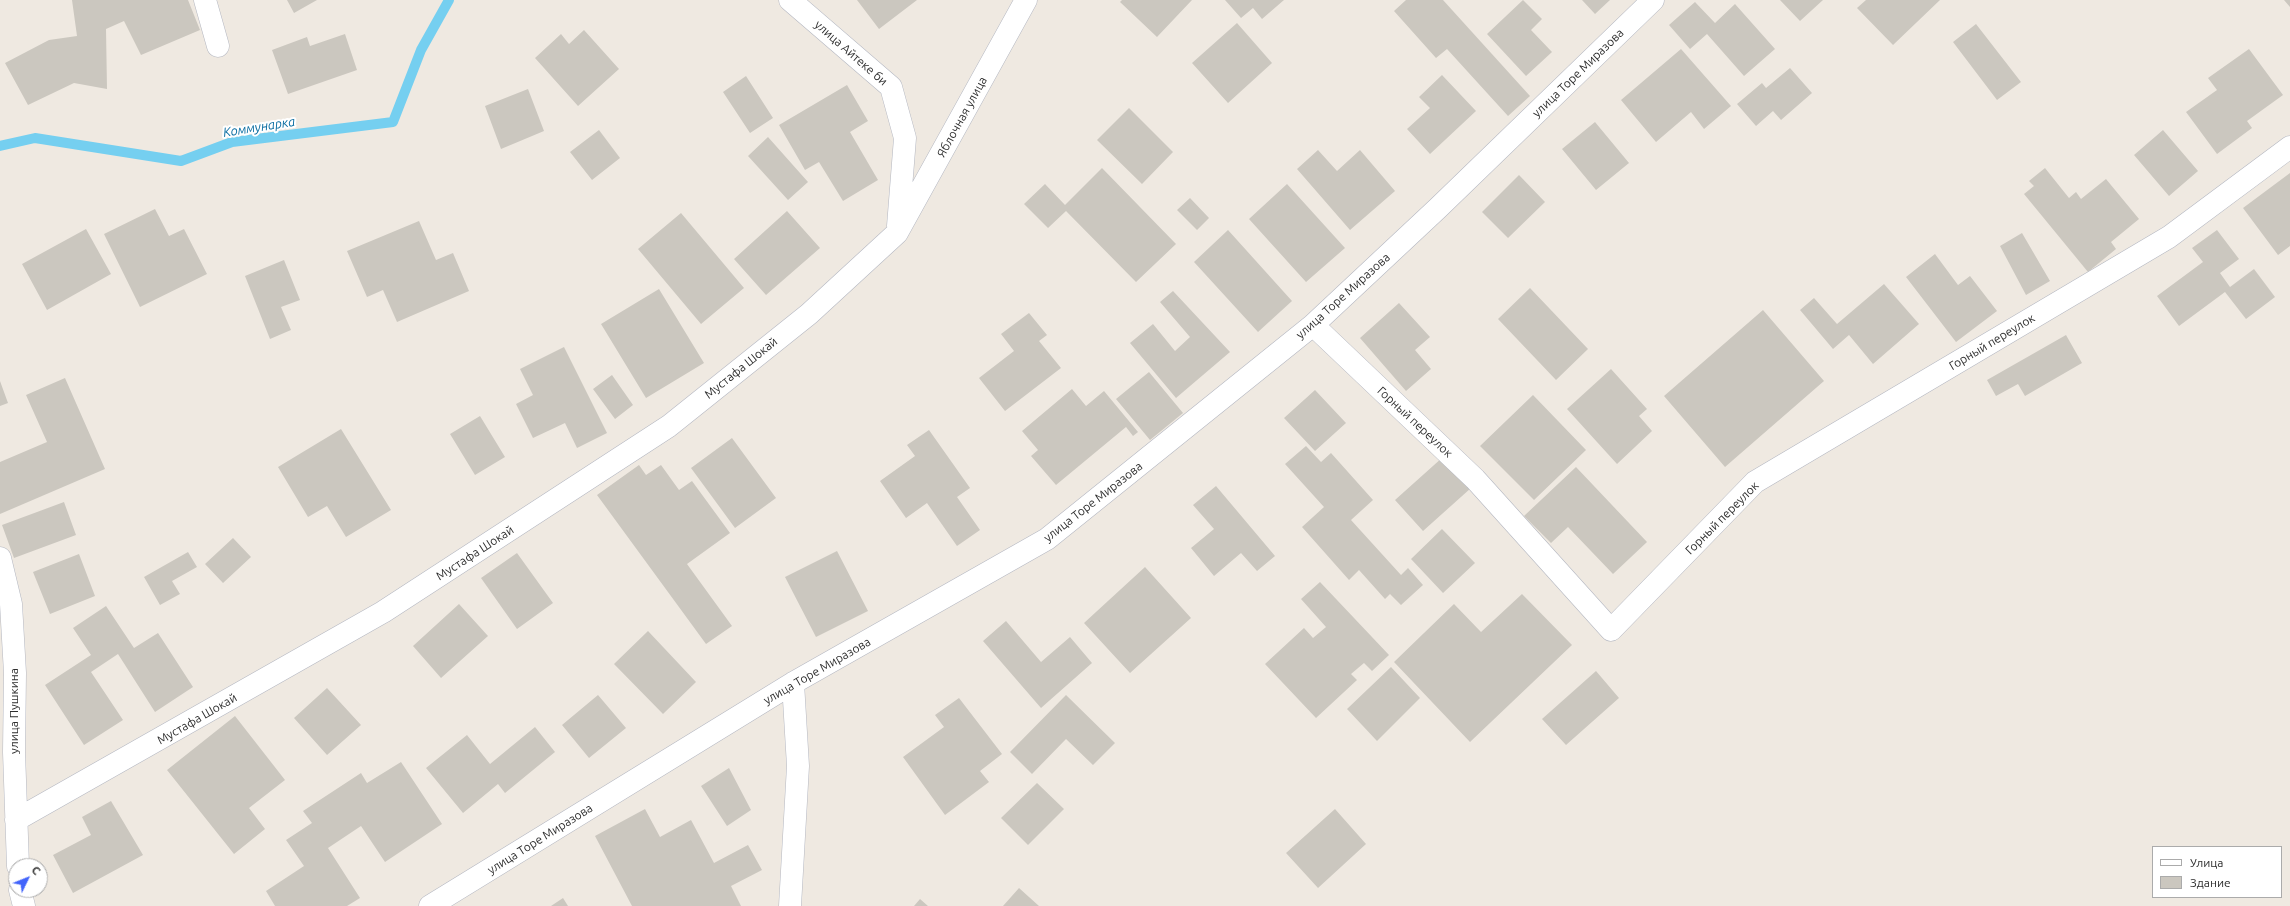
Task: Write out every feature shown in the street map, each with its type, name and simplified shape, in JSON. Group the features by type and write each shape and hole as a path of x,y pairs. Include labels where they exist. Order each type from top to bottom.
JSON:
{"street":[{"path":"205,0 218,46"},
{"name":"улица Айтеке би","path":"790,0 891,87 905,138 897,233"},
{"name":"Яблочная улица","path":"897,233 1026,0"},
{"name":"улица Торе Миразова","path":"430,906 793,683 1047,539 1313,325 1438,208 1653,0"},
{"name":"Горный переулок","path":"1313,325 1475,479 1611,630 1755,482 2169,236 2290,147"},
{"name":"Мустафа Шокай","path":"16,820 383,612 663,430 809,314 897,233"},
{"name":"улица Пушкина","path":"0,558 11,604 15,673 18,858"},
{"path":"790,906 798,766 793,683"}],"building":[{"path":"72,0 188,0 200,30 141,55 124,21 106,29 107,89 74,83 28,105 5,63 49,40 77,36"},
{"path":"287,0 317,0 294,13"},
{"path":"857,0 917,0 879,29"},
{"path":"1122,0 1192,0 1157,37 1120,2"},
{"path":"1225,0 1284,0 1262,19 1253,8 1241,18"},
{"path":"1406,0 1443,0 1530,96 1508,116 1447,49 1436,58 1394,11"},
{"path":"1523,0 1542,19 1531,30 1552,52 1526,76 1487,34"},
{"path":"1582,0 1610,0 1595,14"},
{"path":"1780,0 1823,0 1800,21"},
{"path":"1866,0 1940,0 1893,45 1857,8"},
{"path":"2284,0 2290,0 2290,7"},
{"path":"1695,2 1715,23 1735,4 1775,49 1744,76 1707,34 1690,49 1669,25"},
{"path":"1237,23 1272,63 1228,103 1192,63"},
{"path":"1976,24 2021,82 1997,100 1953,42"},
{"path":"584,30 619,69 578,106 535,58 561,34 569,44"},
{"path":"345,34 357,70 288,94 272,50 307,37 310,46"},
{"path":"1681,49 1731,106 1704,129 1691,112 1656,142 1621,100"},
{"path":"2249,49 2283,95 2247,121 2252,128 2217,154 2186,112 2217,90 2208,78"},
{"path":"1790,68 1812,93 1781,120 1773,111 1756,126 1737,104 1762,83 1766,88"},
{"path":"1442,75 1476,111 1430,154 1407,129 1430,108 1419,97"},
{"path":"746,76 773,118 750,133 723,92"},
{"path":"847,85 868,121 850,132 878,180 843,201 819,162 805,170 779,125"},
{"path":"528,89 544,131 501,149 485,106"},
{"path":"1129,108 1173,152 1142,184 1097,140"},
{"path":"1595,122 1629,163 1596,190 1562,149"},
{"path":"599,130 620,158 592,180 570,152"},
{"path":"2163,130 2198,171 2169,196 2134,155"},
{"path":"768,137 808,182 788,200 748,156"},
{"path":"1318,150 1337,171 1360,150 1395,191 1350,230 1297,169"},
{"path":"1102,168 1176,244 1136,282 1066,211 1048,228 1024,204 1045,184 1065,205"},
{"path":"2045,168 2069,198 2076,192 2081,199 2106,179 2139,219 2111,242 2116,249 2088,272 2024,194 2034,186 2029,181"},
{"path":"2290,173 2290,246 2278,255 2243,208"},
{"path":"1519,175 1545,202 1508,238 1482,212"},
{"path":"1287,184 1345,248 1306,282 1249,219"},
{"path":"1190,198 1209,218 1197,230 1177,210"},
{"path":"155,209 169,236 184,229 207,274 140,307 104,234"},
{"path":"787,211 820,248 766,295 734,259"},
{"path":"681,213 744,288 701,324 638,249"},
{"path":"419,221 436,260 453,253 469,291 397,322 383,290 367,297 347,251"},
{"path":"86,229 111,274 47,310 22,264"},
{"path":"1228,230 1292,301 1258,332 1194,262"},
{"path":"2217,230 2239,259 2220,273 2230,287 2254,269 2275,297 2246,319 2225,292 2179,326 2157,296 2203,262 2192,248"},
{"path":"2022,233 2050,281 2026,295 2000,246"},
{"path":"1935,254 1958,285 1970,276 1997,311 1956,342 1906,277"},
{"path":"284,260 300,300 281,307 291,330 270,339 245,276"},
{"path":"1884,284 1919,324 1873,364 1849,335 1833,349 1800,310 1814,298 1837,324"},
{"path":"1530,288 1588,349 1556,380 1498,319"},
{"path":"659,289 704,363 646,398 601,324"},
{"path":"1173,291 1230,352 1176,398 1130,343 1153,324 1175,351 1190,337 1160,302"},
{"path":"1399,303 1430,337 1415,350 1431,369 1406,391 1360,338"},
{"path":"1763,310 1824,381 1725,467 1664,396"},
{"path":"1029,313 1047,335 1039,341 1061,368 1005,411 979,378 1014,351 1001,334"},
{"path":"2066,335 2082,363 2025,396 2018,384 1996,396 1987,380"},
{"path":"564,347 607,433 577,448 565,423 533,438 516,404 533,395 520,369"},
{"path":"1611,369 1647,409 1639,416 1652,431 1617,464 1567,409"},
{"path":"1149,372 1183,413 1150,440 1116,399"},
{"path":"612,375 633,405 615,419 593,389"},
{"path":"65,378 105,469 0,514 0,462 47,442 26,395"},
{"path":"0,381 8,403 0,406"},
{"path":"1072,389 1086,406 1104,391 1138,432 1133,436 1126,427 1056,485 1031,456 1038,450 1022,431"},
{"path":"1315,390 1346,423 1315,451 1284,418"},
{"path":"1533,395 1586,450 1534,500 1480,446"},
{"path":"480,416 505,457 475,475 450,434"},
{"path":"341,429 391,510 346,537 327,506 308,517 278,467"},
{"path":"929,430 970,488 957,497 980,530 957,546 927,503 906,518 880,481 915,456 907,445"},
{"path":"732,438 776,498 735,528 691,468"},
{"path":"1306,446 1321,462 1331,453 1373,500 1351,520 1401,575 1408,568 1423,585 1401,605 1390,594 1385,599 1359,570 1349,580 1302,527 1324,507 1285,464"},
{"path":"1443,457 1471,488 1423,531 1395,500"},
{"path":"639,465 646,475 661,465 679,490 692,481 730,533 687,564 732,626 706,644 597,495"},
{"path":"1576,467 1647,542 1613,574 1568,527 1551,543 1524,516"},
{"path":"1216,486 1275,556 1257,571 1241,553 1214,576 1191,548 1214,529 1193,505"},
{"path":"64,502 76,535 14,558 2,525"},
{"path":"1442,529 1475,563 1443,593 1411,559"},
{"path":"233,538 251,557 223,583 205,564"},
{"path":"837,551 868,611 816,637 785,577"},
{"path":"188,552 197,567 172,581 180,594 160,605 144,577"},
{"path":"517,553 553,603 517,629 481,578"},
{"path":"79,554 95,596 50,614 33,572"},
{"path":"1145,567 1191,618 1130,673 1084,623"},
{"path":"1320,582 1389,655 1372,671 1364,663 1351,674 1357,680 1316,718 1265,664 1304,628 1313,638 1326,627 1301,599"},
{"path":"1522,594 1572,645 1470,742 1394,662 1454,604 1481,632"},
{"path":"459,604 488,636 441,678 413,646"},
{"path":"106,606 134,648 158,633 193,687 155,712 118,654 91,672 123,720 84,745 45,685 91,655 73,628"},
{"path":"1006,621 1041,662 1070,637 1092,663 1041,708 983,641"},
{"path":"648,631 696,682 663,714 614,664"},
{"path":"1391,667 1420,698 1377,741 1347,709"},
{"path":"1596,671 1619,698 1566,745 1542,719"},
{"path":"327,688 361,725 327,755 294,718"},
{"path":"598,695 626,728 589,758 562,725"},
{"path":"1066,695 1115,743 1093,765 1066,739 1032,774 1010,752"},
{"path":"959,698 1002,754 980,771 989,782 945,815 903,757 944,727 935,715"},
{"path":"235,716 285,780 249,808 265,829 234,854 167,770"},
{"path":"535,727 555,752 505,793 498,784 463,813 426,768 467,735 490,764"},
{"path":"401,762 442,824 385,862 361,826 328,848 360,898 347,906 275,906 266,891 304,866 286,840 312,823 303,811 361,773 367,783"},
{"path":"729,768 751,810 727,826 701,786"},
{"path":"1037,783 1064,809 1028,845 1001,818"},
{"path":"111,801 143,855 73,893 53,855 91,835 82,817"},
{"path":"645,809 660,837 691,820 714,863 748,845 762,870 731,886 741,906 632,906 595,836"},
{"path":"1335,809 1366,844 1318,888 1286,853"},
{"path":"1019,888 1039,906 1003,906"},
{"path":"563,898 568,906 551,906"},
{"path":"920,899 928,906 914,906"}],"waterway":[{"name":"Коммунарка","path":"0,146 35,138 181,161 232,142 393,122 421,50 449,0"}]}
